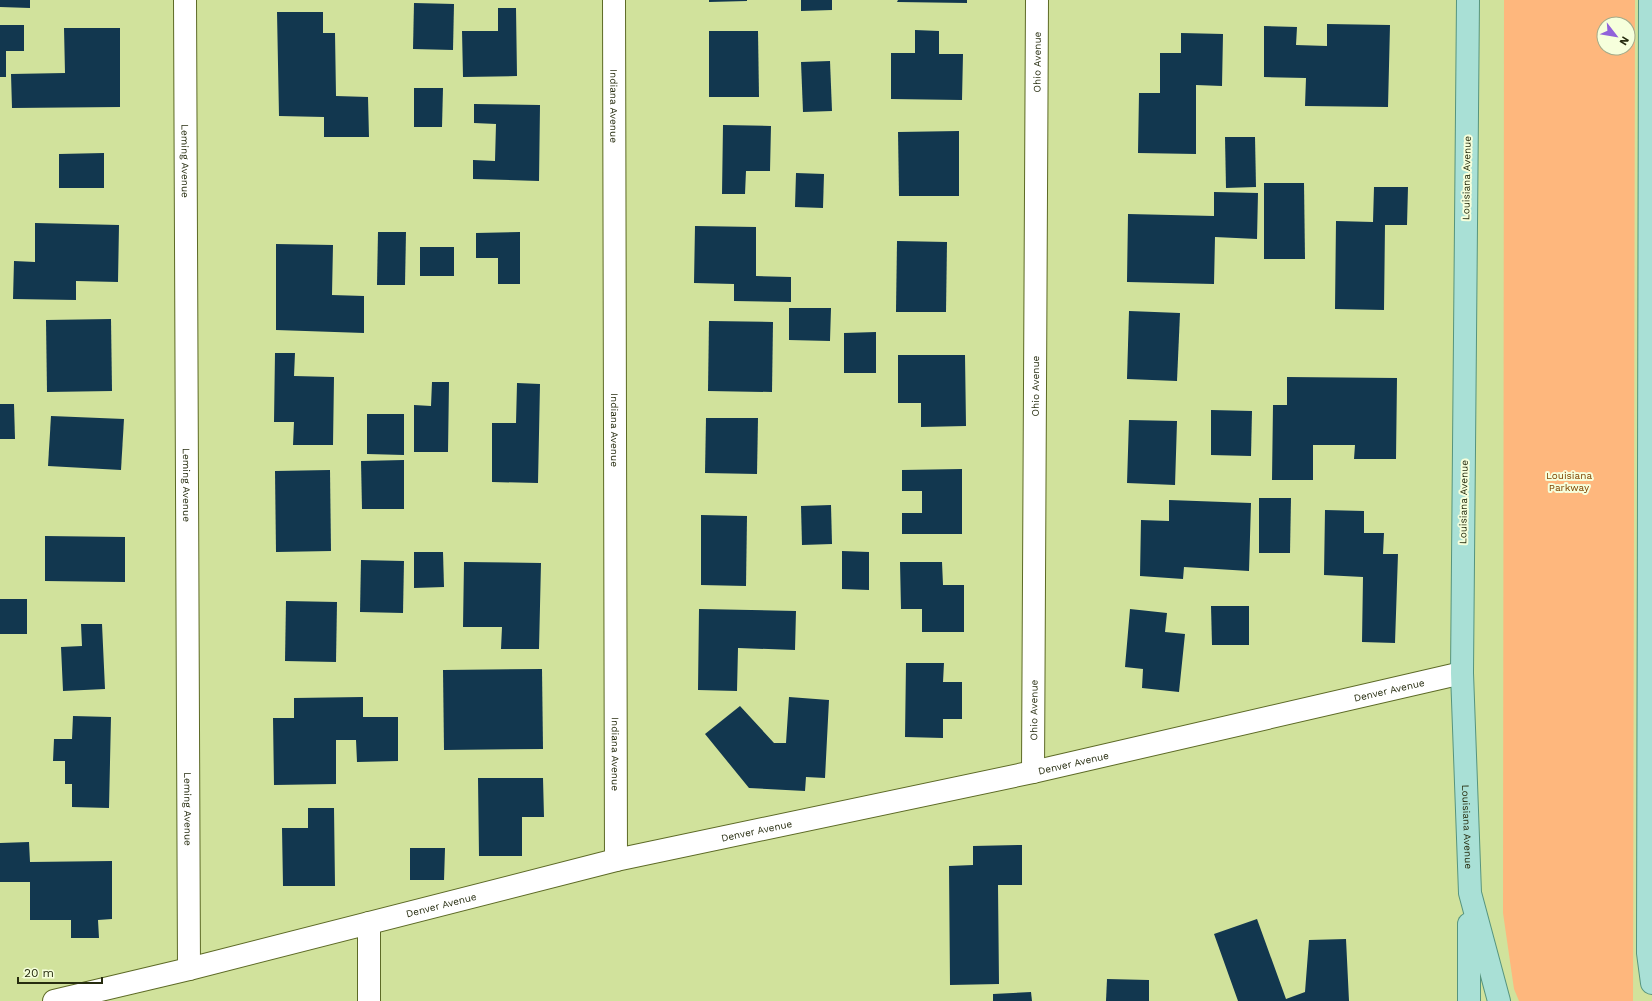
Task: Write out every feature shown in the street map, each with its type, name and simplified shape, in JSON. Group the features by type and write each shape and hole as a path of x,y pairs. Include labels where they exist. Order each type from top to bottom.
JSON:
{"main road":[{"name":"Louisiana Avenue","path":"1468,0 1462,673 1470,893 1498,1001"},
{"path":"1650,0 1648,953 1652,983"},
{"path":"1469,1001 1470,893"}],"street":[{"name":"Leming Avenue","path":"185,0 189,969"},
{"name":"Indiana Avenue","path":"614,0 616,860"},
{"name":"Ohio Avenue","path":"1033,772 1036,0"},
{"name":"Denver Avenue","path":"54,1001 369,924 616,860 1033,772 1462,673"},
{"path":"369,924 369,1001"}],"green space":[{"name":"Louisiana Parkway","path":"1504,0 1635,0 1635,16 1596,16 1596,56 1635,56 1633,1001 1519,1001 1514,989 1503,913"}],"building":[{"path":"0,0 30,0 30,8 0,7"},
{"path":"709,0 747,0 747,1 709,2"},
{"path":"801,0 832,0 832,10 801,11"},
{"path":"898,0 967,0 967,3 897,2"},
{"path":"414,3 454,4 453,50 413,49"},
{"path":"498,8 516,8 517,76 463,77 462,31 498,31"},
{"path":"277,12 323,12 323,33 335,33 336,96 368,97 369,137 324,137 324,117 279,116"},
{"path":"1327,24 1390,25 1388,107 1305,106 1306,78 1264,77 1264,26 1297,27 1296,45 1327,46"},
{"path":"0,25 24,25 24,51 6,51 6,77 0,77"},
{"path":"64,28 120,28 120,107 12,108 11,74 65,73"},
{"path":"915,30 939,31 939,54 963,54 962,100 891,99 891,53 915,53"},
{"path":"709,31 758,31 759,97 709,97"},
{"path":"1181,33 1223,34 1222,86 1196,85 1196,154 1138,153 1139,93 1160,93 1160,53 1181,53"},
{"path":"830,61 832,111 803,112 801,62"},
{"path":"414,88 443,88 442,127 414,127"},
{"path":"474,104 540,105 539,181 473,179 473,160 495,161 496,124 474,123"},
{"path":"723,125 771,126 770,171 746,171 745,194 722,194"},
{"path":"959,131 959,196 899,196 898,132"},
{"path":"1225,137 1255,137 1256,187 1226,188"},
{"path":"104,153 104,188 59,188 59,154"},
{"path":"796,173 824,174 823,208 795,207"},
{"path":"1264,183 1304,183 1305,259 1264,259"},
{"path":"1374,187 1408,187 1407,225 1385,225 1384,310 1335,309 1336,221 1373,222"},
{"path":"1214,192 1258,193 1257,239 1215,237 1214,284 1127,282 1128,214 1214,216"},
{"path":"35,223 119,225 118,282 76,281 76,300 13,299 14,261 35,262"},
{"path":"695,226 756,227 756,276 791,277 791,302 734,301 734,284 694,283"},
{"path":"378,232 406,232 405,285 377,285"},
{"path":"520,232 520,284 498,284 498,258 476,258 476,233"},
{"path":"897,241 947,242 946,312 896,312"},
{"path":"276,244 333,245 332,295 364,296 364,333 276,330"},
{"path":"420,247 454,247 454,276 420,276"},
{"path":"789,308 831,308 830,341 789,340"},
{"path":"1129,311 1180,313 1177,381 1127,379"},
{"path":"111,319 112,391 47,392 46,320"},
{"path":"709,321 773,322 772,392 708,391"},
{"path":"876,332 876,373 844,373 844,333"},
{"path":"275,353 295,353 294,376 334,377 333,445 293,445 294,422 274,422"},
{"path":"898,355 965,355 966,426 921,427 921,403 898,403"},
{"path":"1287,377 1397,378 1396,459 1354,459 1355,445 1313,445 1313,480 1272,480 1273,405 1287,405"},
{"path":"432,382 449,382 448,452 414,452 414,405 431,406"},
{"path":"517,383 540,384 538,483 492,482 492,423 516,423"},
{"path":"0,404 14,404 15,439 0,439"},
{"path":"1211,410 1252,411 1251,456 1211,455"},
{"path":"367,414 404,414 404,455 367,454"},
{"path":"51,416 124,419 121,470 48,466"},
{"path":"706,418 758,418 757,474 705,473"},
{"path":"1129,420 1177,421 1175,485 1127,483"},
{"path":"404,460 404,509 362,509 361,461"},
{"path":"962,469 962,534 902,534 902,513 922,513 922,491 902,491 902,470"},
{"path":"330,470 331,551 276,552 275,471"},
{"path":"1259,498 1291,498 1290,553 1259,553"},
{"path":"1169,500 1251,503 1249,571 1184,567 1183,579 1140,576 1141,520 1169,521"},
{"path":"831,505 832,544 802,545 801,506"},
{"path":"1325,510 1364,511 1364,533 1384,533 1383,554 1398,554 1395,643 1362,642 1363,577 1324,575"},
{"path":"701,515 747,516 746,586 701,585"},
{"path":"45,536 125,537 125,582 45,581"},
{"path":"842,551 869,552 869,590 842,589"},
{"path":"414,552 443,552 444,587 414,588"},
{"path":"361,560 404,561 403,613 360,612"},
{"path":"464,562 541,563 539,649 501,649 502,627 463,627"},
{"path":"900,562 942,562 943,585 964,585 964,632 922,632 922,609 901,609"},
{"path":"0,599 27,599 27,634 0,634"},
{"path":"286,601 337,602 336,662 285,661"},
{"path":"1211,606 1249,606 1249,645 1212,645"},
{"path":"699,609 796,611 795,650 738,648 737,691 698,690"},
{"path":"1130,609 1167,613 1165,632 1185,634 1179,692 1142,688 1143,669 1125,667"},
{"path":"81,624 102,624 105,689 63,691 61,647 82,646"},
{"path":"906,663 944,663 943,682 962,682 962,719 943,719 943,738 905,737"},
{"path":"542,669 543,749 444,750 443,670"},
{"path":"363,697 363,717 398,717 398,761 357,762 356,740 336,740 336,784 274,785 273,718 294,718 294,698"},
{"path":"789,697 829,700 825,778 806,777 805,791 749,788 705,734 740,706 774,743 786,743"},
{"path":"73,716 111,717 109,808 72,807 72,784 65,784 65,761 53,761 54,739 72,739"},
{"path":"478,778 543,778 544,817 522,817 522,856 479,856"},
{"path":"308,808 334,808 335,886 283,886 282,828 308,828"},
{"path":"29,842 30,862 112,861 112,919 98,920 99,938 71,938 71,920 30,920 30,882 0,882 0,843"},
{"path":"1022,845 1022,885 998,885 999,984 950,985 949,866 973,865 973,846"},
{"path":"410,848 445,848 444,880 410,880"},
{"path":"1257,919 1286,999 1305,992 1309,940 1346,939 1349,1001 1238,1001 1214,934"},
{"path":"1107,979 1149,980 1149,1001 1106,1001"},
{"path":"1031,992 1032,1001 993,1001 993,994"}]}
